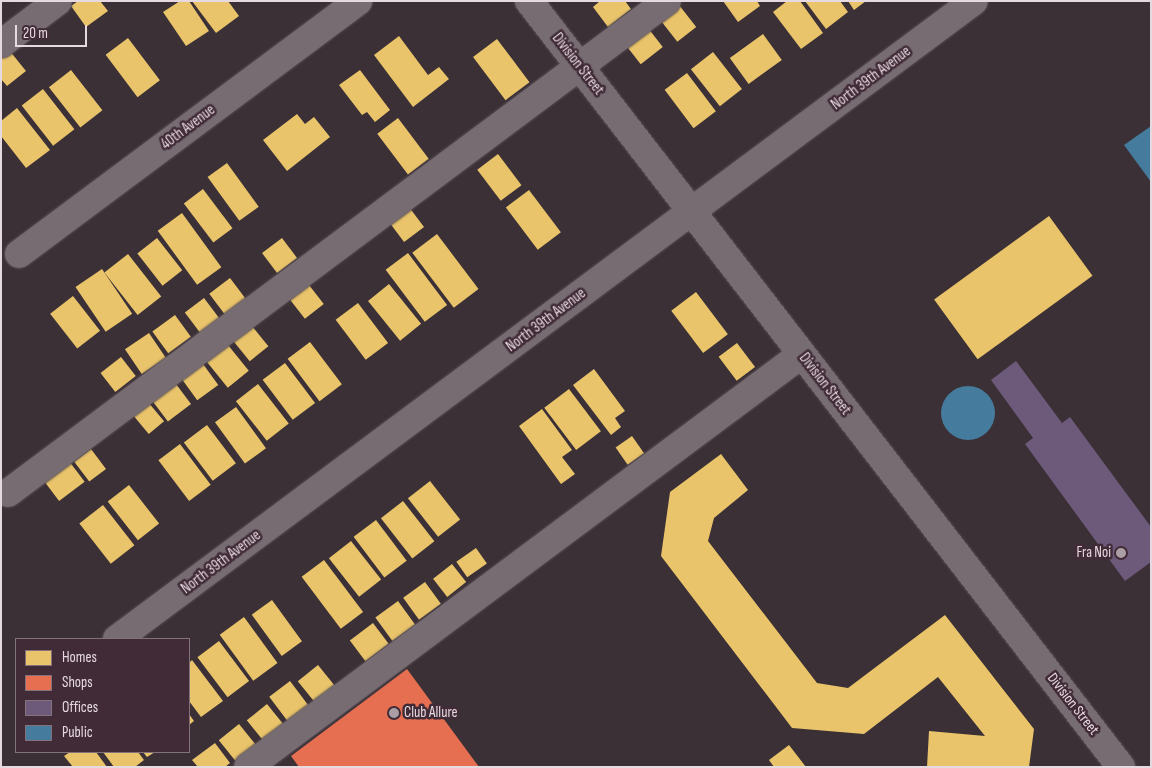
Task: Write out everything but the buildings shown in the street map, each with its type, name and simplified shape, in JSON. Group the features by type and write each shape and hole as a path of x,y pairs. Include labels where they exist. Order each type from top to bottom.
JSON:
{"street":[{"path":"1,44 58,1"},
{"name":"40th Avenue","path":"19,254 358,1"},
{"name":"Division Street","path":"529,1 1122,767"},
{"path":"8,493 667,1"},
{"name":"North 39th Avenue","path":"118,638 974,1"},
{"path":"248,767 802,354"}],"place":[{"name":"Fra Noi","path":"1121,553"},
{"name":"Club Allure","path":"394,713"}]}
